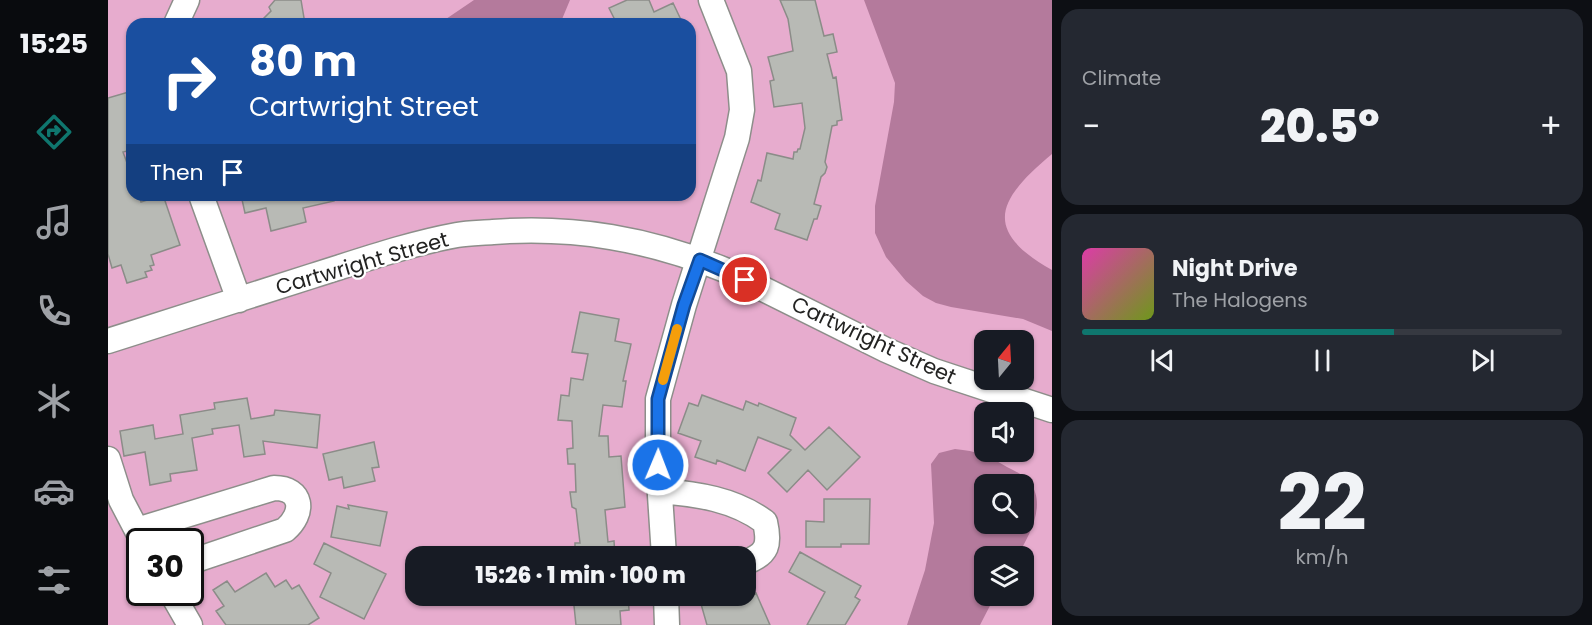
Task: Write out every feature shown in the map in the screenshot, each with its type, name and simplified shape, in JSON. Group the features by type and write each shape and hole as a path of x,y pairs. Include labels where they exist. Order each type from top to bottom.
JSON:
{"street":[{"path":"179,18 187,0"},
{"path":"663,546 658,465 658,399 684,305 737,138 742,110 739,71 711,0"},
{"path":"203,201 239,300"},
{"name":"Cartwright Street","path":"108,341 397,250 458,235 517,230 563,231 629,239 664,247 700,260 934,371 1052,410"},
{"path":"108,459 121,500 136,528"},
{"path":"162,528 274,488 284,488 293,494 298,502 298,514 294,522 285,530 204,557"},
{"path":"660,491 691,493 713,498 752,513 765,522 768,537 765,551 756,558"},
{"path":"179,606 190,625"},
{"path":"666,606 667,625"}],"shaded area":[{"path":"108,0 1052,0 1052,625 108,625"},
{"path":"474,0 570,0 562,18 447,18"},
{"path":"864,0 1052,0 1052,154 1019,185 1005,214 1007,228 1014,241 1029,255 1052,270 1052,331 1023,319 936,303 923,296 906,281 886,257 875,233 875,206 894,102 895,83"},
{"path":"955,449 974,452 974,462 997,462 1020,474 974,474 974,534 1029,534 1023,546 974,546 974,606 990,606 980,625 907,625 925,570 934,523 931,464 939,453"},
{"path":"1034,489 1037,501 1034,520"}],"building":[{"path":"275,0 301,0 304,18 264,18 271,11 269,7"},
{"path":"627,0 649,0 654,12 673,3 680,18 614,18 609,8"},
{"path":"780,0 815,0 824,36 833,34 837,52 827,54 833,78 836,77 842,120 832,126 825,162 827,167 821,177 814,204 821,206 807,240 775,229 780,214 751,202 758,180 761,181 767,153 793,159 794,152 800,149 805,128 802,103 774,107 770,81 774,80 768,57 793,51 788,19"},
{"path":"126,93 126,151 123,152 126,160 126,201 165,201 180,245 151,255 154,265 150,266 152,270 145,272 147,277 127,283 121,265 112,268 108,254 108,98"},
{"path":"242,201 334,201 303,208 306,222 271,231 266,208 245,213"},
{"path":"580,312 619,319 615,341 631,344 623,381 626,381 622,407 603,405 599,436 608,436 609,457 621,456 625,507 605,510 608,542 614,541 614,546 575,546 575,543 580,543 576,509 572,507 570,492 576,492 575,464 568,464 567,449 573,448 572,421 558,420 561,395 569,396 571,378 583,380 588,354 572,352"},
{"path":"702,395 743,410 746,401 758,406 759,403 796,418 790,435 805,450 829,427 860,457 827,490 808,470 787,492 768,473 791,450 758,437 745,471 717,460 716,464 695,457 701,441 678,433 689,403 698,406"},
{"path":"247,398 251,419 274,415 275,410 320,415 317,448 263,441 265,454 244,457 239,425 212,429 213,434 192,438 197,470 170,474 171,481 150,485 145,452 124,456 120,431 153,425 155,439 183,434 180,415 215,409 214,403"},
{"path":"374,442 379,467 372,468 375,481 344,488 342,477 329,480 323,454"},
{"path":"824,499 870,499 869,544 806,547 806,521 824,522"},
{"path":"348,505 387,512 380,546 331,537 337,506 349,509"},
{"path":"324,543 386,574 364,619 320,597 331,573 314,564"},
{"path":"800,552 861,586 855,597 860,600 845,625 807,625 825,592 789,572"},
{"path":"266,573 275,587 286,580 292,589 299,585 319,618 308,625 226,625 216,611 224,606 213,590 227,581 235,592"},
{"path":"756,593 770,625 707,625 702,606 756,606"},
{"path":"574,606 629,606 629,610 620,611 621,625 576,625"}],"slow traffic":[{"path":"663,380 677,329"}],"route":[{"path":"658,465 658,399 684,305 700,260 745,280"}]}
